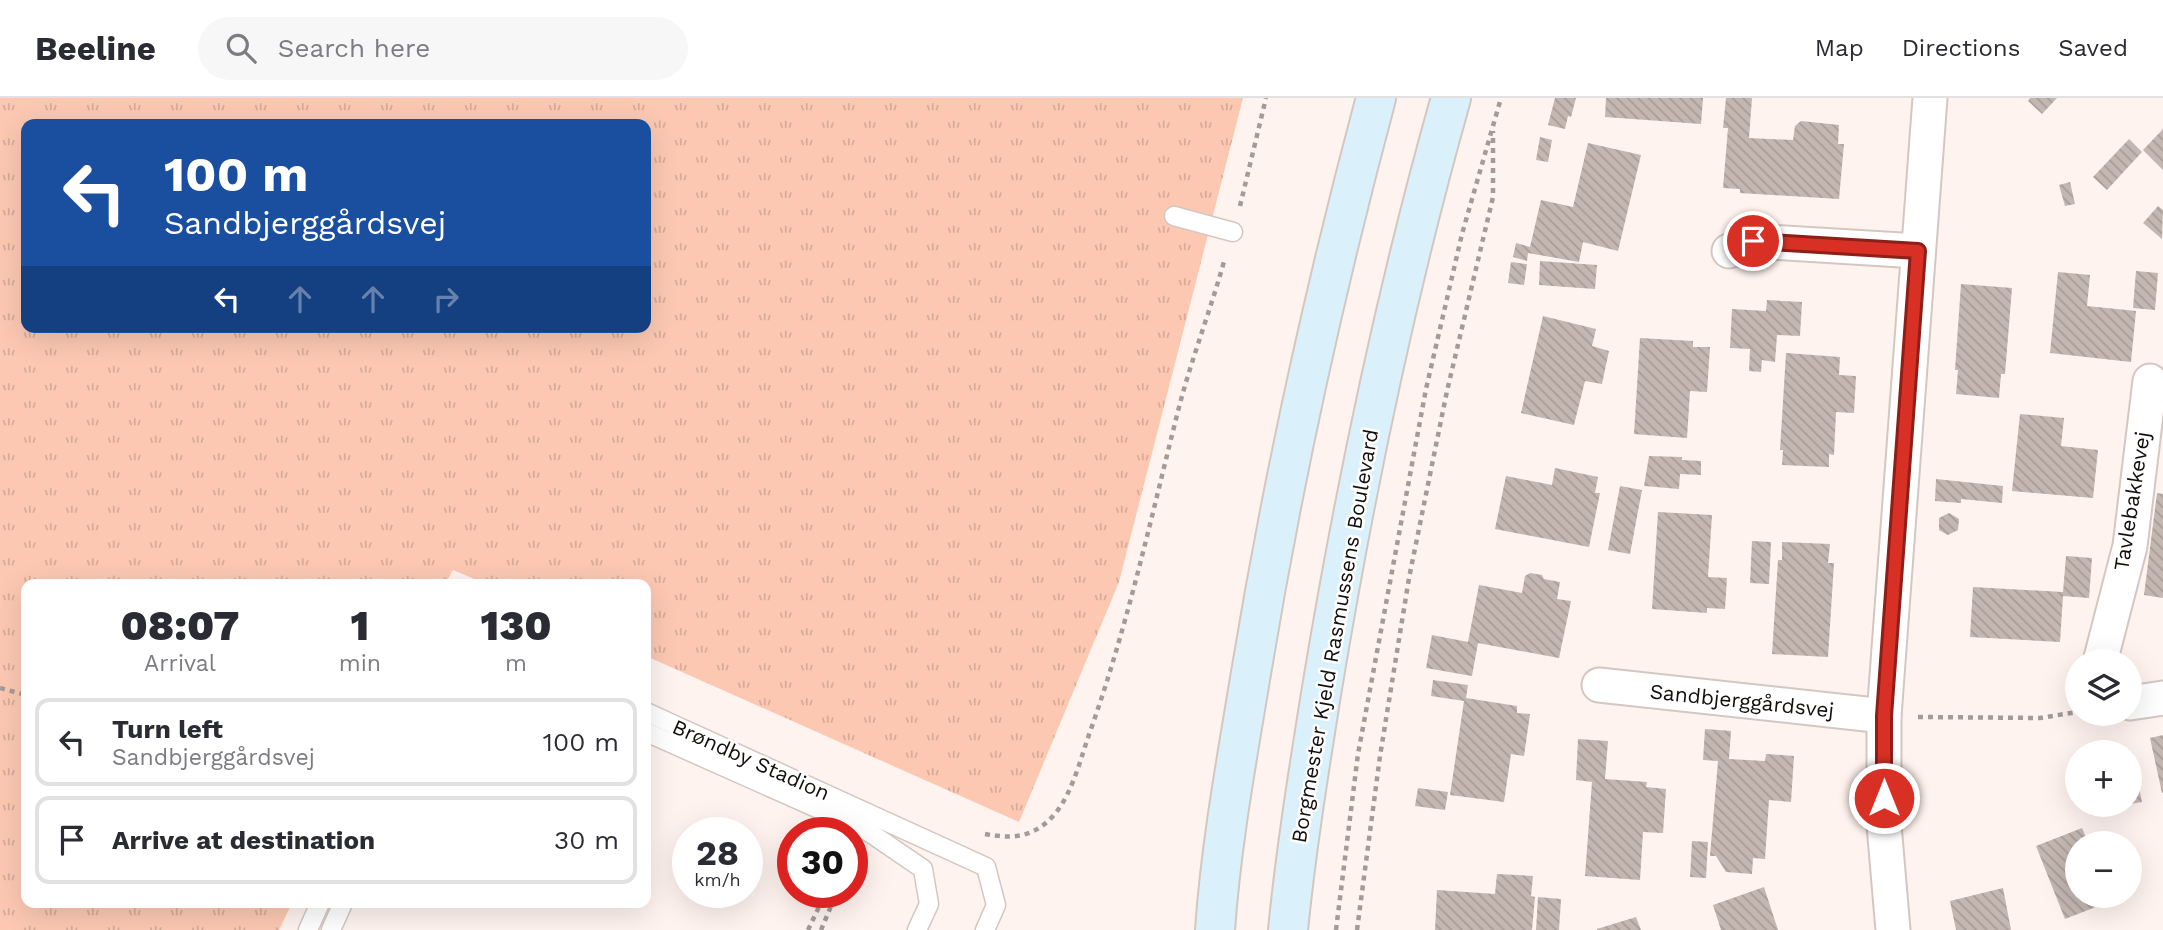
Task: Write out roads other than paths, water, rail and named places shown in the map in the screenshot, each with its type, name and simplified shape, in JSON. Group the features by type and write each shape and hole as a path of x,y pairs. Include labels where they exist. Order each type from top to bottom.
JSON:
{"street":[{"path":"1215,930 1240,738 1271,554 1310,364 1376,98"},
{"name":"Borgmester Kjeld Rasmussens Boulevard","path":"1288,930 1313,746 1345,553 1380,379 1451,98"},
{"path":"1893,930 1884,825 1884,716 1930,98"},
{"path":"1729,251 1753,241 1918,251"},
{"name":"Tavlebakkevej","path":"2102,649 2130,545 2150,381"},
{"name":"Sandbjerggårdsvej","path":"1599,685 1884,716"},
{"path":"2142,701 2163,698"}],"lane":[{"path":"1174,216 1233,232"},
{"name":"Brøndby Stadion","path":"651,714 986,867 996,905 985,930"},
{"name":"Brøndby Stadion","path":"651,735 866,830 923,869 929,904 917,930"},
{"path":"308,930 318,908"},
{"path":"331,930 341,908"}]}
